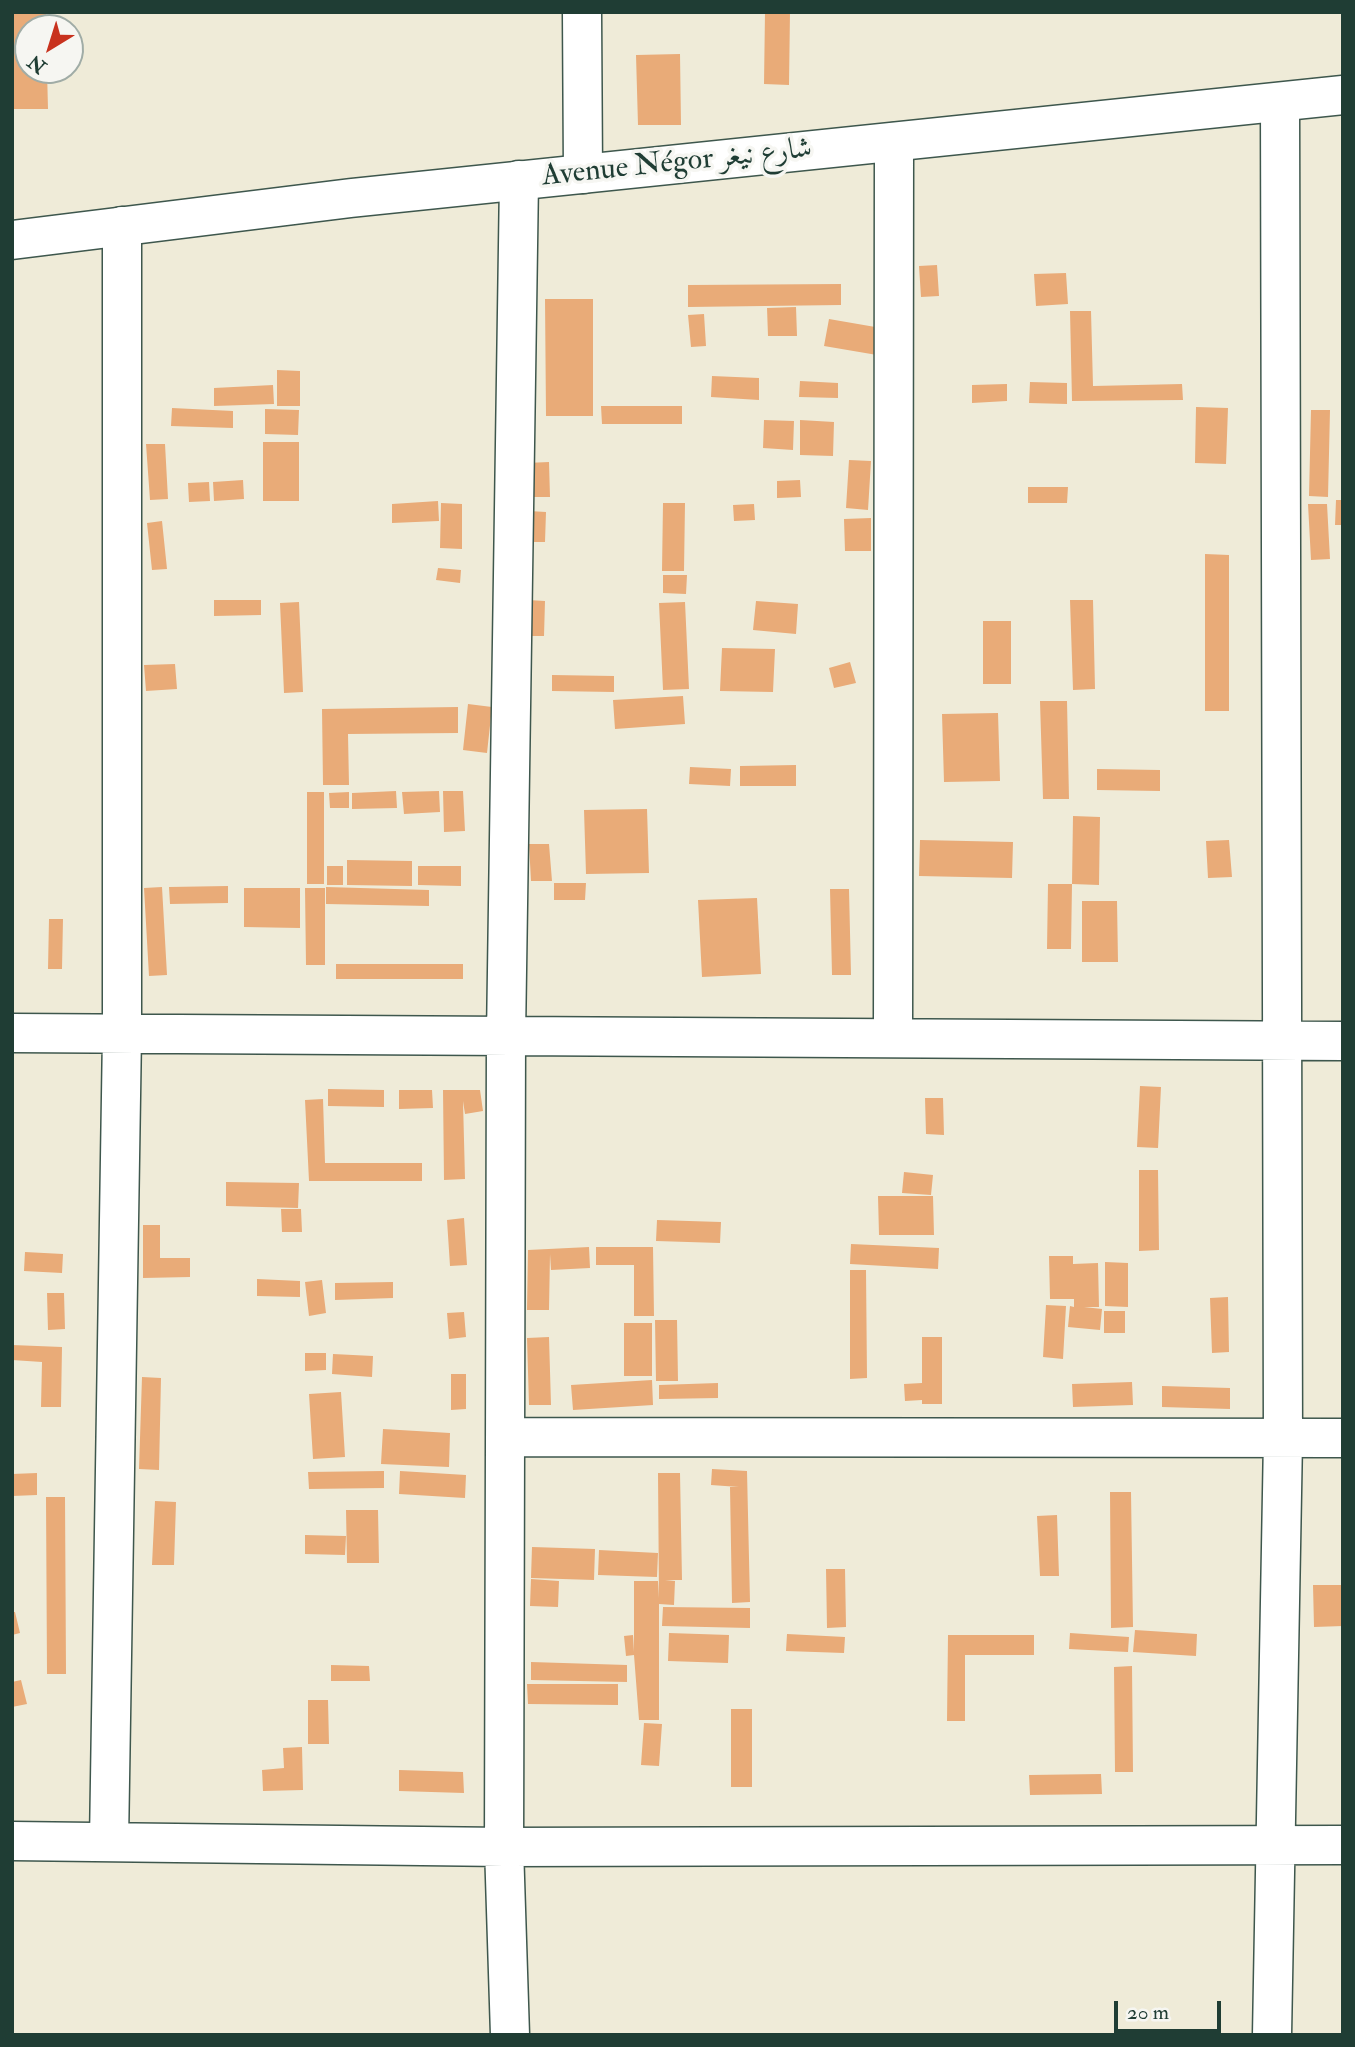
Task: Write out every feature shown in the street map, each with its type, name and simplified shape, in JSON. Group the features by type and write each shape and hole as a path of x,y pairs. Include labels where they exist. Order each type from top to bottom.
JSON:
{"street":[{"path":"582,12 583,174"},
{"name":"Avenue Négor شارع نيغر","path":"12,240 519,180 1343,95"},
{"path":"1272,2035 1283,1439 1280,102"},
{"path":"893,1037 894,142"},
{"path":"510,2035 504,1847 506,1036 519,180"},
{"path":"109,1842 121,1034 122,226"},
{"path":"12,1033 1343,1041"},
{"path":"505,1437 1343,1438"},
{"path":"12,1841 504,1847 1343,1844"}],"building":[{"path":"46,12 14,14 14,84 47,84 48,109 12,109 12,13"},
{"path":"765,12 790,12 789,85 764,84"},
{"path":"680,54 681,125 638,125 636,55"},
{"path":"937,265 939,296 921,297 919,266"},
{"path":"1066,273 1068,304 1036,306 1034,274"},
{"path":"841,284 841,305 688,307 688,285"},
{"path":"545,299 593,299 593,416 546,416"},
{"path":"796,307 797,336 768,336 767,308"},
{"path":"1070,311 1091,311 1093,386 1182,384 1183,400 1072,401"},
{"path":"704,314 706,346 691,347 688,315"},
{"path":"829,319 881,328 877,355 824,346"},
{"path":"277,370 300,371 300,406 277,406"},
{"path":"712,376 759,378 759,400 711,397"},
{"path":"800,381 838,383 838,398 799,397"},
{"path":"1030,382 1067,383 1067,404 1029,403"},
{"path":"1007,384 1007,401 972,403 972,385"},
{"path":"273,385 274,404 214,406 214,388"},
{"path":"601,406 682,406 682,424 602,424"},
{"path":"1196,407 1228,408 1226,464 1195,463"},
{"path":"172,408 233,411 233,428 171,426"},
{"path":"265,409 299,410 298,435 265,434"},
{"path":"1311,410 1330,410 1328,497 1309,496"},
{"path":"764,420 794,421 793,450 763,448"},
{"path":"800,420 834,422 833,456 800,455"},
{"path":"263,442 299,442 299,501 263,501"},
{"path":"146,444 165,444 168,499 150,500"},
{"path":"849,460 871,461 868,510 846,508"},
{"path":"549,462 550,497 527,497 526,463"},
{"path":"243,480 244,499 214,501 213,482"},
{"path":"800,480 801,497 777,498 777,481"},
{"path":"209,482 210,501 189,502 188,483"},
{"path":"1028,487 1068,487 1067,503 1028,503"},
{"path":"1336,500 1343,500 1343,525 1335,525"},
{"path":"438,501 439,521 392,523 392,504"},
{"path":"441,503 462,504 462,549 440,548"},
{"path":"663,503 685,503 684,571 662,571"},
{"path":"754,504 755,520 734,521 733,505"},
{"path":"1308,504 1327,504 1330,559 1311,560"},
{"path":"529,511 546,512 545,542 527,542"},
{"path":"871,518 871,551 845,551 844,519"},
{"path":"162,521 167,569 152,570 147,523"},
{"path":"1205,554 1229,555 1229,711 1205,711"},
{"path":"438,568 461,570 460,583 436,580"},
{"path":"663,575 687,575 686,594 663,593"},
{"path":"214,600 261,600 261,615 214,616"},
{"path":"528,600 545,601 544,636 527,636"},
{"path":"1070,600 1093,600 1095,689 1073,690"},
{"path":"756,601 798,604 796,634 753,630"},
{"path":"299,602 303,692 284,693 280,603"},
{"path":"685,602 689,689 663,690 659,603"},
{"path":"983,621 1011,621 1011,684 983,684"},
{"path":"722,648 775,649 773,692 720,691"},
{"path":"850,662 856,683 834,688 829,668"},
{"path":"175,664 177,689 146,691 144,665"},
{"path":"552,675 614,676 614,692 552,691"},
{"path":"683,696 685,724 615,729 613,700"},
{"path":"1040,701 1067,701 1069,799 1043,799"},
{"path":"468,704 492,707 487,753 463,750"},
{"path":"458,707 458,733 348,734 349,785 323,785 322,709"},
{"path":"998,713 1000,781 944,782 942,714"},
{"path":"796,765 796,786 740,786 740,766"},
{"path":"690,767 731,769 730,786 689,784"},
{"path":"1097,769 1160,770 1160,791 1097,790"},
{"path":"396,791 397,808 352,809 352,793"},
{"path":"439,791 440,812 404,814 402,792"},
{"path":"443,791 463,791 465,831 444,832"},
{"path":"307,792 324,792 324,884 307,884"},
{"path":"349,792 349,808 330,808 329,793"},
{"path":"647,809 649,873 586,874 584,810"},
{"path":"1073,816 1100,817 1099,885 1072,884"},
{"path":"920,840 1013,842 1012,878 919,876"},
{"path":"1229,840 1232,877 1208,878 1206,841"},
{"path":"529,844 549,844 552,881 531,881"},
{"path":"347,860 412,861 412,886 347,885"},
{"path":"327,866 343,866 343,885 327,885"},
{"path":"418,866 461,866 461,886 418,885"},
{"path":"554,883 586,883 585,900 554,900"},
{"path":"1048,884 1072,884 1071,949 1047,949"},
{"path":"228,886 228,903 170,904 169,887"},
{"path":"162,887 167,975 149,976 144,888"},
{"path":"326,887 429,890 429,906 326,904"},
{"path":"244,888 300,888 300,928 244,927"},
{"path":"305,888 325,888 325,965 306,965"},
{"path":"830,889 849,889 851,975 832,975"},
{"path":"757,898 761,974 702,977 698,900"},
{"path":"1082,901 1117,901 1118,962 1082,962"},
{"path":"49,919 63,919 62,969 48,969"},
{"path":"336,964 463,964 463,979 336,979"},
{"path":"1140,1086 1161,1087 1158,1148 1137,1147"},
{"path":"328,1089 384,1090 384,1107 328,1106"},
{"path":"399,1090 432,1090 433,1108 399,1109"},
{"path":"443,1090 480,1090 483,1111 465,1114 463,1101 465,1179 444,1180"},
{"path":"925,1098 943,1098 944,1135 926,1134"},
{"path":"323,1099 325,1163 422,1163 422,1181 309,1181 305,1100"},
{"path":"1139,1170 1158,1170 1159,1250 1139,1251"},
{"path":"904,1172 933,1175 931,1195 902,1193"},
{"path":"226,1182 299,1183 298,1208 226,1206"},
{"path":"878,1196 933,1196 934,1235 879,1235"},
{"path":"281,1209 301,1209 302,1232 282,1232"},
{"path":"464,1218 467,1265 450,1266 447,1220"},
{"path":"657,1220 721,1222 720,1243 656,1241"},
{"path":"143,1225 160,1225 160,1258 190,1258 190,1277 143,1278"},
{"path":"851,1244 939,1248 938,1269 850,1264"},
{"path":"589,1247 590,1268 551,1270 550,1254 549,1310 527,1310 528,1250"},
{"path":"596,1247 653,1247 654,1316 634,1316 634,1265 596,1265"},
{"path":"25,1252 63,1254 62,1273 24,1271"},
{"path":"1049,1256 1073,1256 1073,1264 1098,1263 1099,1307 1084,1307 1102,1309 1100,1330 1068,1327 1070,1306 1074,1307 1074,1299 1050,1299"},
{"path":"1105,1262 1128,1263 1128,1307 1105,1306"},
{"path":"850,1270 866,1270 867,1378 850,1379"},
{"path":"257,1279 300,1281 300,1297 257,1296"},
{"path":"322,1280 326,1313 309,1316 305,1282"},
{"path":"393,1282 393,1298 335,1300 335,1283"},
{"path":"47,1293 64,1293 65,1329 48,1330"},
{"path":"1228,1297 1229,1352 1212,1353 1210,1298"},
{"path":"1046,1305 1066,1306 1063,1359 1043,1357"},
{"path":"1104,1311 1125,1311 1125,1333 1104,1333"},
{"path":"464,1312 466,1337 449,1339 447,1313"},
{"path":"655,1320 677,1320 678,1381 656,1381"},
{"path":"624,1323 652,1323 652,1376 624,1376"},
{"path":"549,1337 551,1405 529,1405 527,1338"},
{"path":"922,1337 942,1337 942,1404 922,1404 922,1400 905,1401 904,1384 922,1383"},
{"path":"12,1345 62,1347 61,1407 41,1407 42,1362 12,1360"},
{"path":"305,1353 326,1353 326,1370 305,1371"},
{"path":"333,1354 373,1356 372,1377 332,1374"},
{"path":"451,1374 466,1374 466,1409 451,1410"},
{"path":"142,1377 161,1378 159,1470 139,1469"},
{"path":"652,1380 653,1405 573,1410 571,1385"},
{"path":"1132,1382 1133,1405 1073,1407 1072,1384"},
{"path":"718,1383 718,1398 659,1399 659,1385"},
{"path":"1162,1386 1230,1388 1230,1409 1162,1407"},
{"path":"341,1392 345,1457 313,1459 309,1394"},
{"path":"383,1429 450,1433 449,1467 381,1464"},
{"path":"712,1469 747,1471 750,1602 732,1603 730,1487 739,1487 711,1485"},
{"path":"384,1471 384,1488 309,1489 308,1472"},
{"path":"400,1471 466,1475 465,1498 399,1494"},
{"path":"37,1473 37,1495 12,1496 12,1474"},
{"path":"658,1473 680,1473 682,1580 665,1580 675,1581 674,1605 659,1604 659,1720 639,1720 634,1655 626,1656 624,1636 633,1635 634,1652 634,1581 658,1581 659,1598"},
{"path":"1110,1492 1131,1492 1133,1627 1111,1628"},
{"path":"46,1497 65,1497 66,1674 47,1674"},
{"path":"155,1501 176,1502 174,1565 152,1565"},
{"path":"346,1510 378,1510 379,1563 347,1563"},
{"path":"1057,1515 1059,1576 1040,1576 1037,1516"},
{"path":"305,1535 346,1536 345,1555 305,1554"},
{"path":"532,1547 595,1549 594,1580 531,1578"},
{"path":"599,1550 658,1553 657,1577 598,1575"},
{"path":"826,1569 845,1569 846,1627 827,1628"},
{"path":"531,1579 559,1581 558,1607 530,1606"},
{"path":"1313,1585 1343,1585 1343,1626 1314,1627"},
{"path":"663,1607 750,1608 750,1628 662,1626"},
{"path":"12,1612 15,1612 20,1633 12,1635"},
{"path":"1135,1630 1197,1634 1196,1656 1133,1652"},
{"path":"669,1633 729,1635 728,1663 668,1661"},
{"path":"1070,1633 1129,1637 1128,1652 1069,1649"},
{"path":"787,1634 845,1637 844,1653 786,1651"},
{"path":"948,1635 1034,1635 1034,1655 965,1655 965,1721 947,1721"},
{"path":"531,1662 627,1665 627,1682 531,1680"},
{"path":"331,1665 369,1666 370,1681 331,1681"},
{"path":"1132,1666 1133,1772 1115,1772 1114,1667"},
{"path":"21,1680 27,1704 12,1707 12,1682"},
{"path":"527,1684 618,1684 618,1705 528,1704"},
{"path":"308,1700 328,1700 329,1744 308,1744"},
{"path":"731,1709 752,1709 752,1787 731,1787"},
{"path":"644,1723 662,1724 659,1766 641,1765"},
{"path":"302,1747 303,1790 263,1791 262,1770 284,1768 283,1748"},
{"path":"399,1770 463,1772 464,1793 399,1791"},
{"path":"1101,1774 1102,1794 1030,1795 1029,1775"}]}
